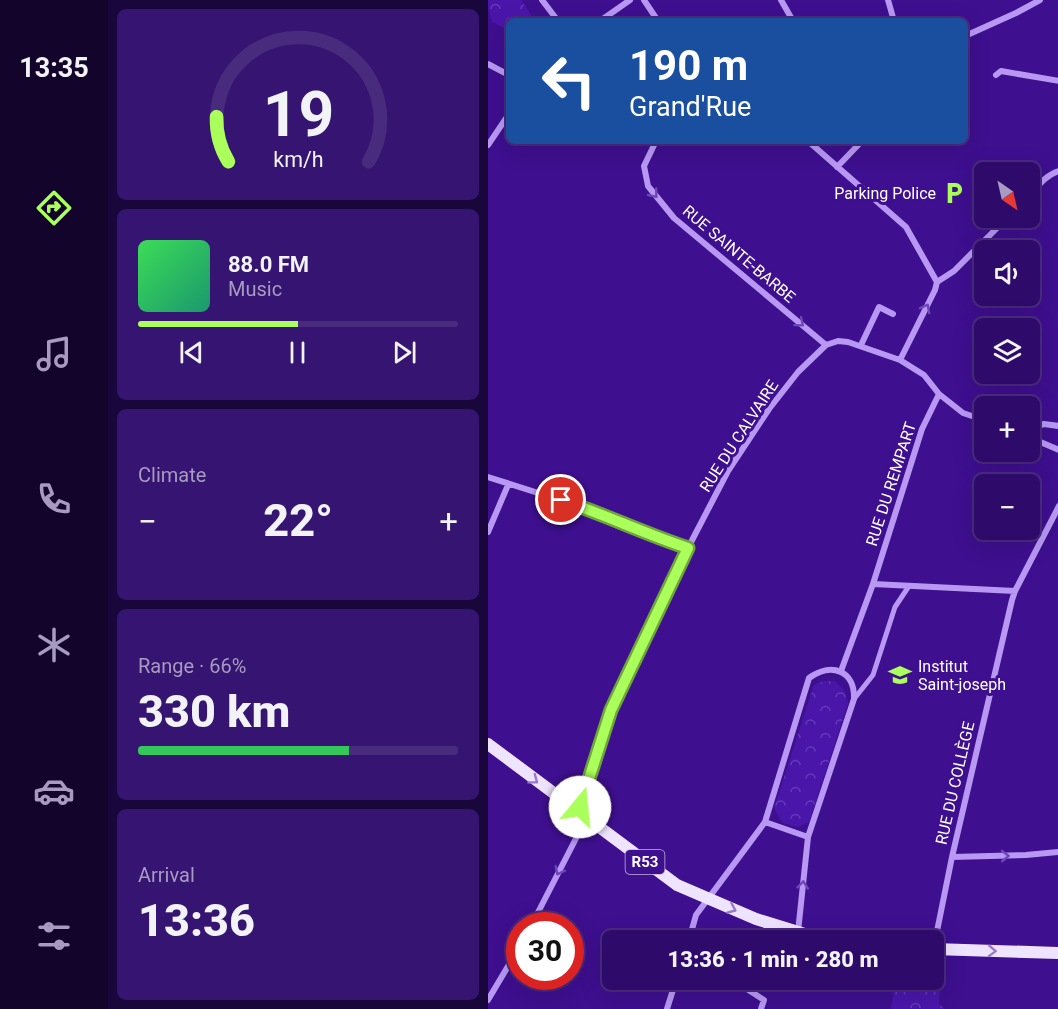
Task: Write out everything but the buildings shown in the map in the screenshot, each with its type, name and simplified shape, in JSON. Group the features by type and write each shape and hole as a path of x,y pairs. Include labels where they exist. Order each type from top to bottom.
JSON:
{"main road":[{"name":"R53","path":"488,744 677,885 756,919 789,930"},
{"path":"944,948 1058,953"}],"street":[{"path":"542,0 556,18"},
{"path":"604,18 630,0"},
{"path":"644,0 656,18"},
{"path":"781,0 790,18"},
{"path":"888,0 893,18"},
{"path":"968,35 1040,0"},
{"path":"488,64 506,73"},
{"path":"996,75 1001,71 1058,81"},
{"path":"488,146 506,119"},
{"name":"RUE SAINTE-BARBE","path":"655,144 644,166 648,186 674,218 826,345"},
{"path":"811,144 906,227 937,282"},
{"path":"838,167 859,144"},
{"path":"1040,184 1058,171"},
{"path":"900,360 937,282 954,270 997,228"},
{"path":"861,345 879,307 893,314"},
{"path":"826,345 838,341 861,345 900,360 924,375 939,394 964,413 974,416"},
{"name":"RUE DU CALVAIRE","path":"537,912 582,816 611,710 688,548 728,471 768,409 798,372 826,345"},
{"name":"RUE DU REMPART","path":"841,671 873,584 922,429 939,394"},
{"path":"1040,425 1058,426"},
{"path":"1040,442 1058,450"},
{"path":"488,477 598,512 688,548"},
{"path":"488,532 508,485"},
{"name":"RUE DU COLLÈGE","path":"938,930 952,857 1015,591 1058,506"},
{"path":"873,584 1015,591"},
{"path":"798,930 808,837 854,699 873,675 895,607 909,586"},
{"path":"692,930 696,915 765,822 809,678 828,669 841,671 852,684 854,699"},
{"path":"765,822 808,837"},
{"path":"952,857 1058,852"},
{"path":"488,1000 506,970"},
{"path":"667,1009 673,990"},
{"path":"748,990 764,1000 761,1009"}],"green space":[{"path":"488,0 521,0 533,18 506,18 506,29 492,22"},
{"path":"824,681 835,681 844,690 848,703 809,822 798,827 783,823 774,808 814,685"},
{"path":"894,990 940,990 939,1004 945,1009 891,1009"}],"place":[{"name":"Parking Police","path":"954,193"},
{"name":"Institut Saint-joseph","path":"900,675"}],"route":[{"path":"561,500 598,512 688,548 611,710 580,807"}]}
